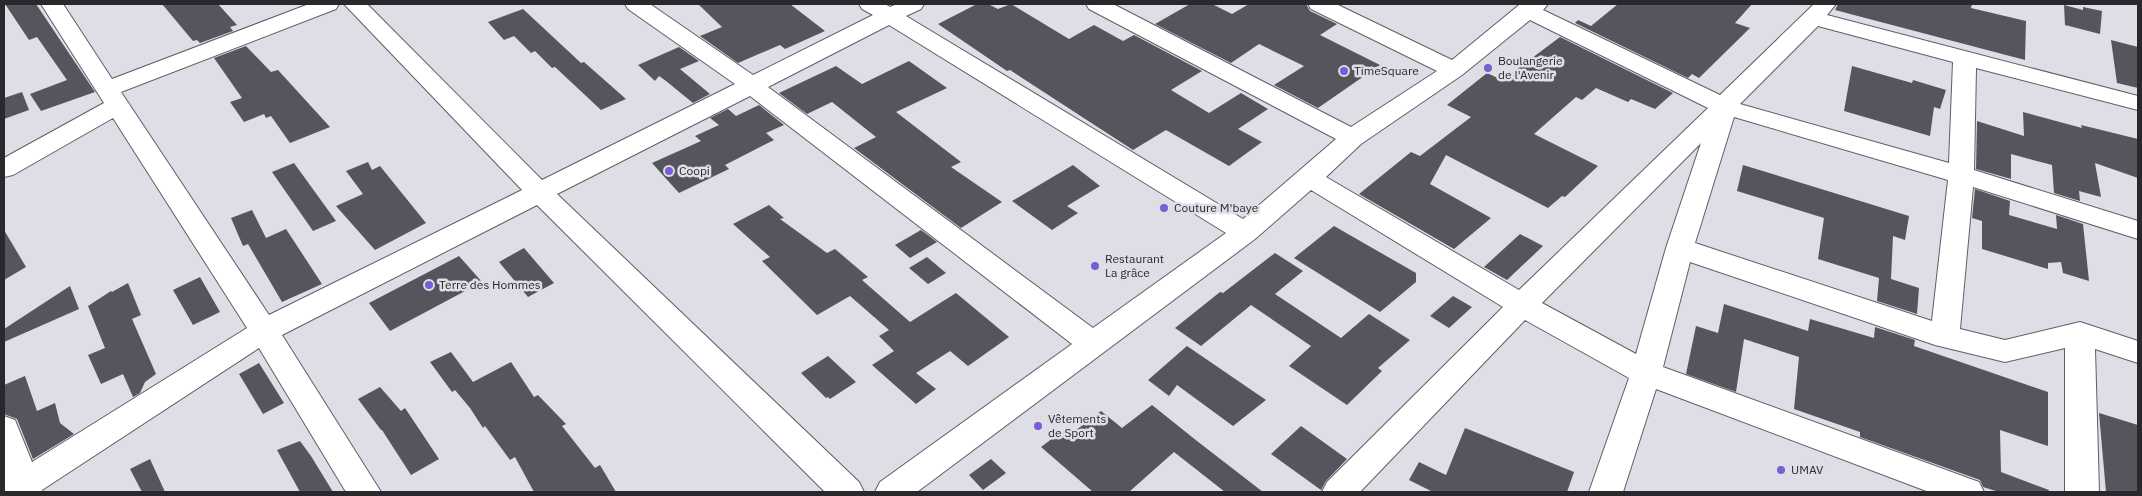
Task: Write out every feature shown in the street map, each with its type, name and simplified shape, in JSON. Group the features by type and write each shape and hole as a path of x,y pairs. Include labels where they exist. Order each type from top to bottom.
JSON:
{"street":[{"path":"52,4 264,331 364,492"},
{"path":"4,169 112,97 328,4"},
{"path":"354,4 539,192 847,492"},
{"path":"636,4 751,85 1094,345"},
{"path":"4,429 20,490 264,331 751,85 879,10 913,4"},
{"path":"1097,4 1352,138"},
{"path":"1319,4 1454,70"},
{"path":"892,492 1245,232 1310,178 1352,138 1454,70 1532,7 1725,107 1962,175 2138,230"},
{"path":"879,10 1245,232"},
{"path":"1340,492 1522,305 1725,107 1819,11 1964,57 2138,103"},
{"path":"1945,337 1962,175 1964,57"},
{"path":"1606,492 1646,373 1680,248 1725,107"},
{"path":"1310,178 1522,305 1646,373 1967,492"},
{"path":"1680,248 1945,337 2005,351 2080,334 2138,352"},
{"path":"2080,334 2082,492"}],"building":[{"path":"5,4 36,4 95,92 41,111 30,94 67,80 37,37 29,40"},
{"path":"162,4 218,4 237,25 230,27 233,31 200,43 197,40 193,41"},
{"path":"698,4 790,4 825,31 785,49 780,45 738,63 700,36 722,27"},
{"path":"977,4 988,4 998,9 1011,4 1069,39 1094,25 1123,41 1134,35 1202,71 1171,90 1209,113 1241,93 1268,109 1238,129 1262,142 1229,166 1166,130 1133,150 1010,70 1007,71 938,24"},
{"path":"1190,4 1212,4 1232,14 1249,4 1306,4 1310,11 1337,24 1320,35 1380,65 1318,108 1274,85 1304,66 1259,44 1231,63 1155,24"},
{"path":"1618,4 1752,4 1735,23 1750,28 1699,78 1692,74 1688,78 1575,23 1578,20 1591,26"},
{"path":"1838,4 1972,4 1971,8 2026,21 2025,60 1835,10"},
{"path":"2064,5 2083,10 2083,7 2102,11 2100,34 2065,25"},
{"path":"523,9 581,63 584,62 626,99 601,110 535,51 531,53 514,36 504,40 488,22"},
{"path":"1560,37 1673,93 1655,109 1631,99 1628,102 1596,88 1582,100 1576,97 1534,134 1598,166 1565,197 1562,196 1548,208 1446,155 1430,184 1491,218 1454,249 1359,194 1411,152 1420,156 1471,117 1447,105 1487,73 1500,79 1506,75 1508,76"},
{"path":"2111,40 2138,47 2138,88 2117,83"},
{"path":"246,46 271,72 278,70 330,127 290,143 271,116 266,118 264,114 244,122 230,102 242,98 214,58"},
{"path":"679,47 699,61 680,69 710,94 693,103 659,76 655,81 638,65"},
{"path":"909,61 947,88 896,112 961,162 951,167 1002,202 961,228 854,148 876,137 832,102 807,114 779,93 836,66 862,84"},
{"path":"1852,66 1912,83 1913,80 1946,90 1940,109 1934,107 1930,136 1844,111"},
{"path":"22,92 29,110 4,119 4,98"},
{"path":"759,105 784,125 766,133 774,140 725,165 729,169 679,193 652,163 701,141 695,136 719,125 710,118 728,109 736,116"},
{"path":"2023,112 2082,128 2081,125 2138,139 2138,178 2095,163 2101,197 2079,191 2080,201 2054,193 2052,165 2011,154 2011,179 1976,169 1977,121 2024,136"},
{"path":"368,162 372,170 380,166 426,223 375,250 336,206 363,194 346,171"},
{"path":"294,163 336,221 313,231 272,172"},
{"path":"1073,165 1100,186 1067,206 1078,213 1052,230 1012,201"},
{"path":"1743,165 1909,216 1905,240 1893,236 1891,279 1919,288 1917,314 1877,301 1879,278 1818,259 1824,218 1737,191"},
{"path":"1975,189 2010,201 2009,215 2057,229 2056,215 2083,224 2089,281 2063,273 2061,262 2048,263 2048,269 1982,249 1982,221 1972,218"},
{"path":"769,205 784,218 780,219 827,253 835,249 868,277 862,280 910,322 956,293 1009,337 968,366 950,351 916,373 936,389 916,404 872,365 894,351 879,336 889,330 850,296 817,315 762,261 770,257 733,224"},
{"path":"252,210 266,238 286,229 322,284 282,302 248,244 243,246 231,218"},
{"path":"1334,226 1416,273 1416,282 1380,312 1294,258"},
{"path":"4,230 26,267 4,280"},
{"path":"921,230 937,242 910,258 895,245"},
{"path":"1520,234 1543,246 1507,280 1484,267"},
{"path":"524,248 554,283 528,297 499,262"},
{"path":"1275,253 1303,271 1275,294 1341,338 1369,314 1410,340 1378,368 1382,371 1347,405 1289,366 1311,346 1251,305 1201,346 1175,328 1220,292 1223,293"},
{"path":"459,256 482,282 390,331 369,303"},
{"path":"927,257 946,273 928,284 909,268"},
{"path":"200,277 220,312 193,325 173,290"},
{"path":"128,283 141,315 132,319 156,374 145,382 140,393 133,397 123,374 101,384 88,355 105,348 88,306 111,291"},
{"path":"70,286 79,309 4,342 4,329"},
{"path":"1453,296 1472,307 1449,328 1430,316"},
{"path":"1724,304 1808,331 1810,319 1874,338 1875,327 1915,340 1914,346 2048,392 2048,446 2000,430 2001,472 2049,490 2048,492 1999,492 1983,487 1980,480 1860,437 1860,432 1794,409 1799,357 1744,339 1736,392 1686,374 1696,326 1718,333"},
{"path":"1187,346 1266,400 1233,426 1177,385 1169,396 1148,380"},
{"path":"451,352 473,382 511,362 534,397 538,395 566,424 562,426 595,468 600,465 616,492 534,492 515,457 510,460 485,426 483,428 455,390 452,392 430,362"},
{"path":"828,356 856,382 830,399 826,398 801,373"},
{"path":"259,363 284,403 263,414 239,374"},
{"path":"25,376 37,411 55,403 60,423 74,434 33,459 17,419 4,414 4,385"},
{"path":"380,387 401,411 405,408 439,459 411,475 382,430 358,399"},
{"path":"1152,405 1263,492 1225,492 1174,452 1129,492 1093,492 1041,447 1065,429 1071,434 1101,411 1122,428"},
{"path":"2099,413 2138,425 2138,492 2106,492"},
{"path":"1301,426 1347,459 1326,481 1321,490 1271,454"},
{"path":"1465,428 1574,472 1567,492 1433,492 1409,480 1419,462 1446,475"},
{"path":"300,441 333,492 300,492 277,450"},
{"path":"150,459 165,492 142,492 130,469"},
{"path":"991,459 1006,473 983,490 969,475"}],"place":[{"name":"Boulangerie de l'Avenir","path":"1488,68"},
{"name":"TimeSquare","path":"1344,71"},
{"name":"Coopi","path":"669,171"},
{"name":"Couture M'baye","path":"1164,208"},
{"name":"Restaurant La grâce","path":"1095,266"},
{"name":"Terre des Hommes","path":"429,285"},
{"name":"Vêtements de Sport","path":"1038,426"},
{"name":"UMAV","path":"1781,470"}]}
